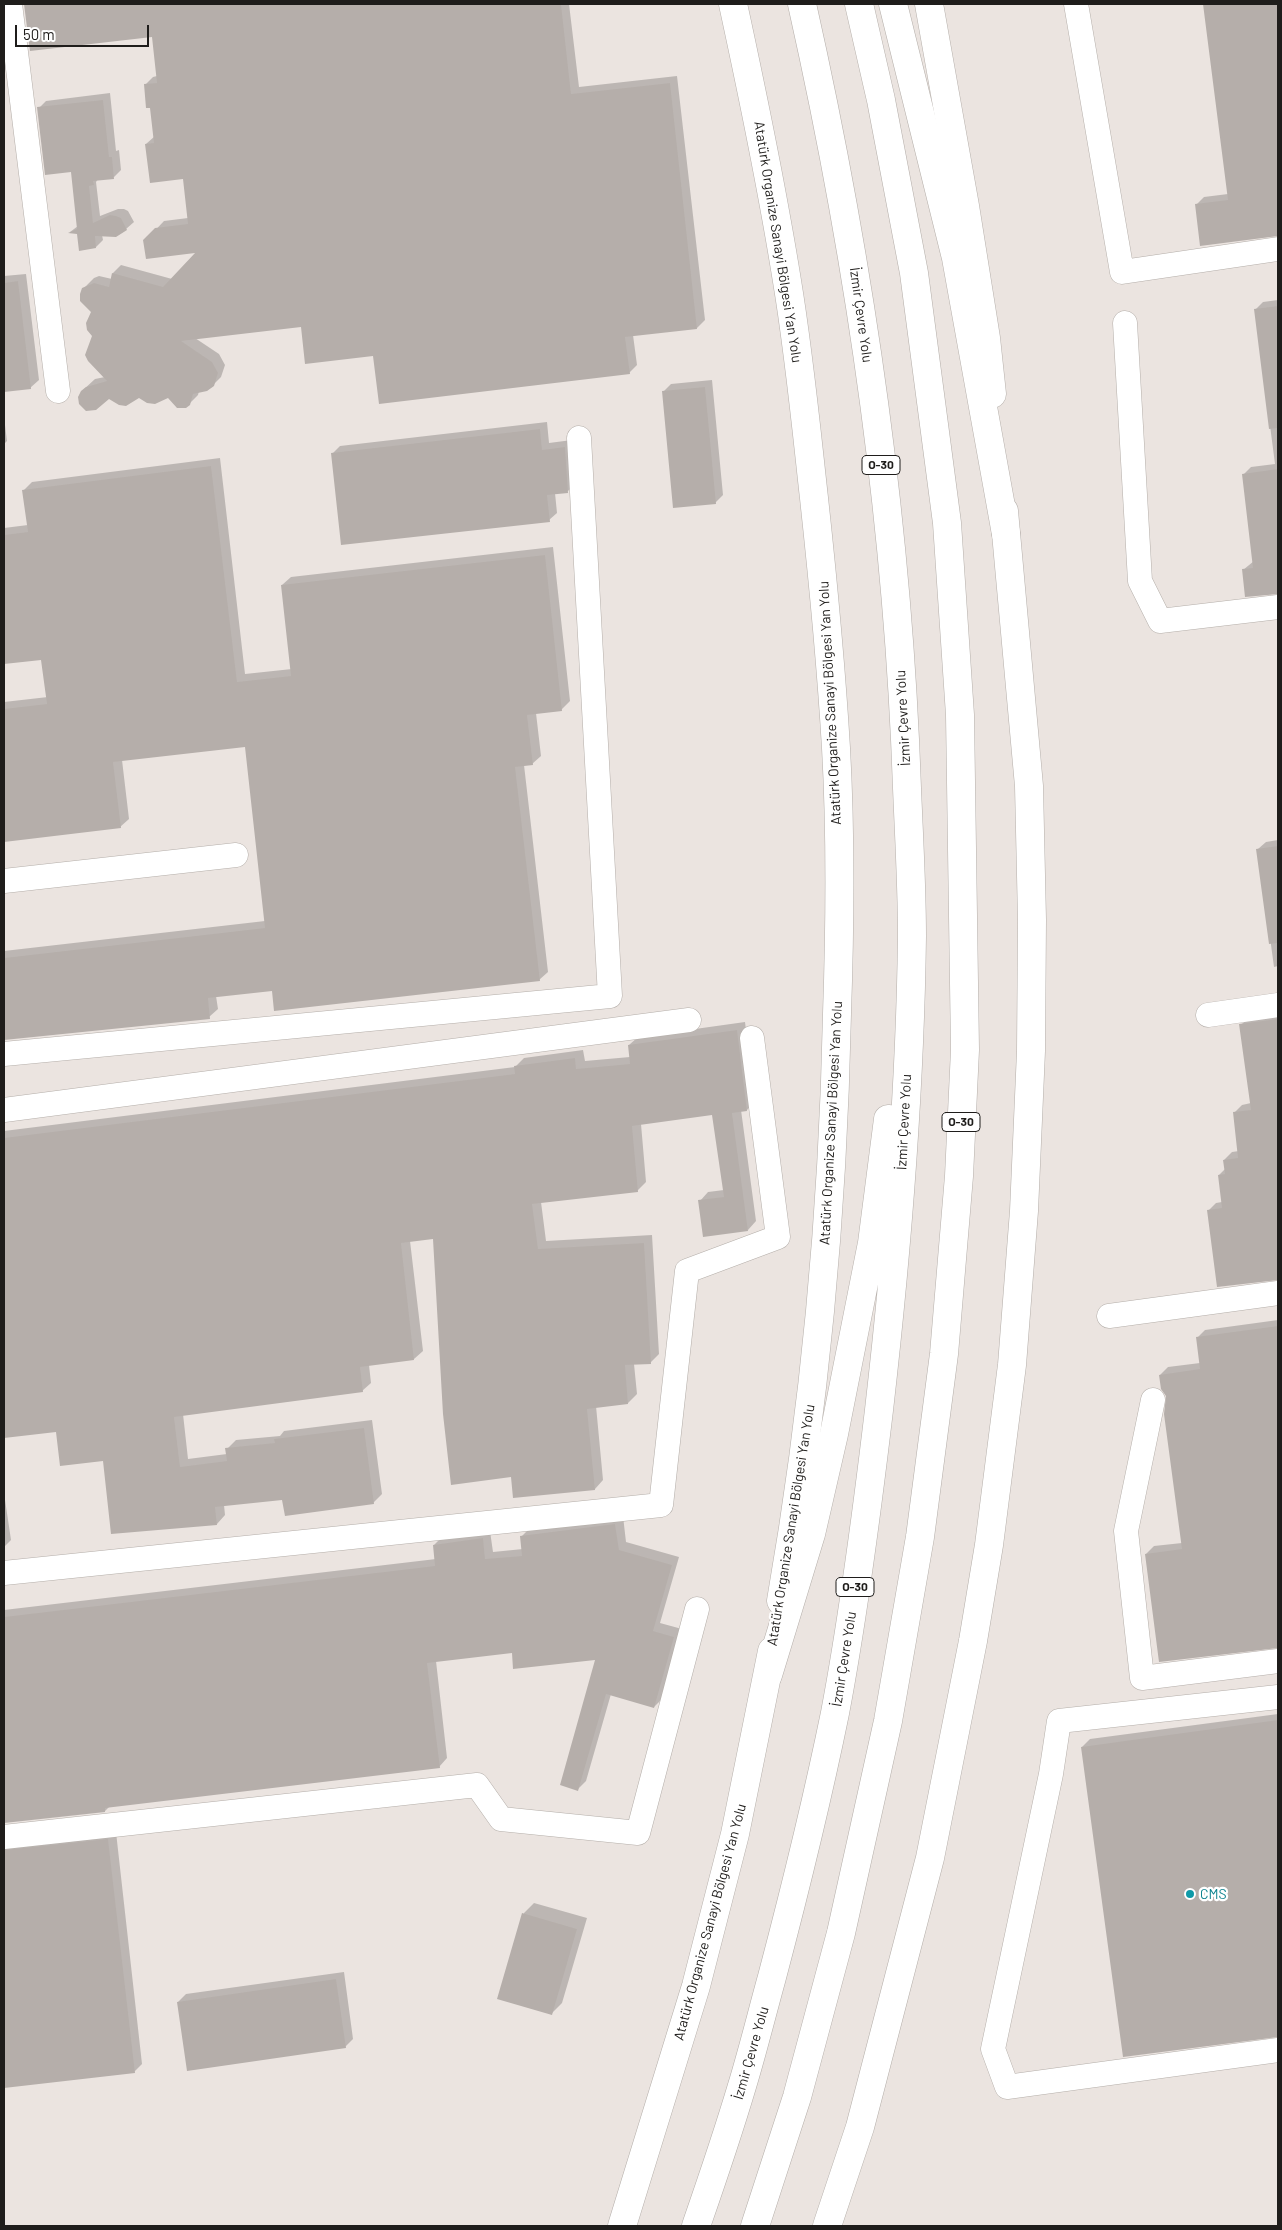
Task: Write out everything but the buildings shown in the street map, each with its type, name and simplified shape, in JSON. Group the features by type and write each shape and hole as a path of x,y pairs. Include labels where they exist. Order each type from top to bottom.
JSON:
{"main road":[{"name":"Atatürk Organize Sanayi Bölgesi Yan Yolu","path":"622,2226 696,1986 735,1834 768,1675 792,1535 822,1301 836,1092 839,900 835,742 824,594 807,434 788,284 760,130 733,4"},
{"name":"İzmir Çevre Yolu","path":"696,2226 744,2082 781,1943 811,1821 838,1691 865,1526 895,1260 908,1048 912,931 899,627 888,520 856,278 824,105 802,4"},
{"name":"O-30","path":"755,2226 796,2097 841,1933 888,1721 920,1536 944,1354 959,1176 964,1070 965,937 960,715 947,523 914,272 881,100 859,4"},
{"path":"893,4 956,258 1006,534"},
{"path":"827,2226 860,2127 930,1858 989,1545 1012,1365 1024,1211 1031,1051 1032,920 1029,786 986,338 965,206 929,4"},
{"path":"768,1675 811,1534 836,1424 872,1243 912,931"}],"lane":[{"path":"10,4 58,391"},
{"path":"1076,4 1122,272 1278,250"},
{"path":"1125,323 1140,581 1160,621 1278,607"},
{"path":"4,1054 610,996 579,438"},
{"path":"4,882 236,855"},
{"path":"1208,1015 1278,1005"},
{"path":"4,1110 689,1020"},
{"path":"4,1573 661,1505 687,1272 778,1237 752,1038"},
{"path":"1109,1316 1278,1293"},
{"path":"1152,1400 1126,1531 1142,1678 1278,1661"},
{"path":"4,1837 477,1785 501,1819 638,1834 697,1609"},
{"path":"1278,1697 1059,1721 1052,1774 993,2048 1007,2087 1278,2050"}],"place":[{"name":"CMS","path":"1190,1894"}]}
